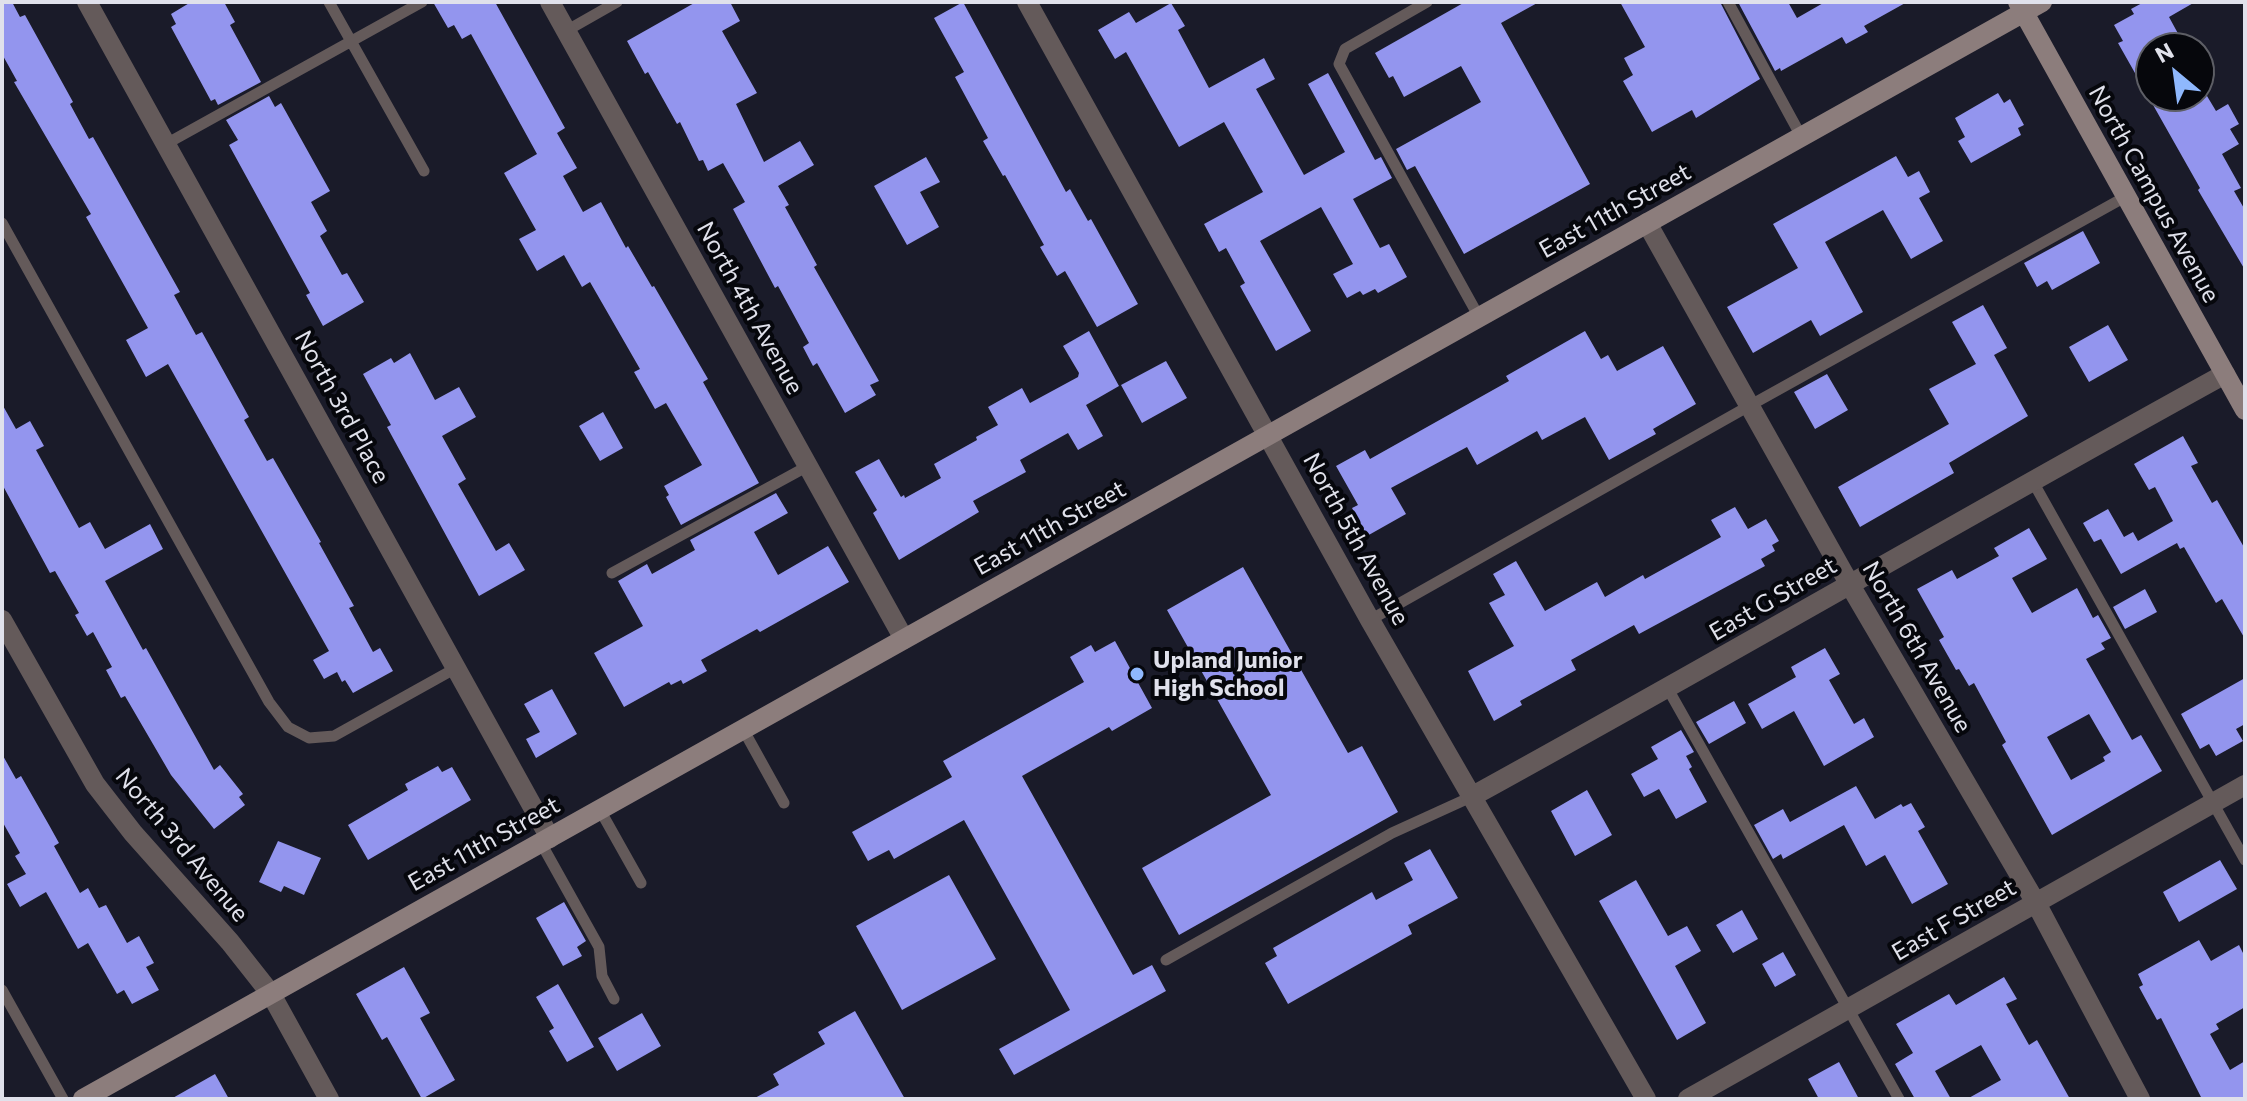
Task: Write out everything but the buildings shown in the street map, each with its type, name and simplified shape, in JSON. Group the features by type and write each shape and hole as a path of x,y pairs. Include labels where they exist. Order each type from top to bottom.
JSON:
{"street":[{"name":"North 3rd Place","path":"87,2 456,668 545,840"},
{"name":"North 4th Avenue","path":"550,2 904,639"},
{"name":"North 5th Avenue","path":"1027,2 1370,620 1646,1099"},
{"name":"East 11th Street","path":"83,1099 1647,223 2021,7 2042,2"},
{"name":"North Campus Avenue","path":"2021,7 2245,410"},
{"name":"North 6th Avenue","path":"1647,223 1850,585 2036,903 2140,1099"},
{"name":"East G Street","path":"1471,797 2225,374"},
{"name":"North 3rd Avenue","path":"2,620 95,784 271,994 329,1099"},
{"name":"East F Street","path":"1688,1099 2245,785"}],"lane":[{"path":"329,2 424,171"},
{"path":"166,144 422,2"},
{"path":"566,31 617,2"},
{"path":"1427,2 1345,49 1339,64 1479,317"},
{"path":"1728,2 1801,136"},
{"path":"1370,620 2125,197"},
{"path":"2,223 269,702 288,727 309,738 334,736 456,668"},
{"path":"612,573 808,466"},
{"path":"2032,480 2245,860"},
{"path":"1668,689 1899,1099"},
{"path":"743,729 784,803"},
{"path":"1166,960 1392,833 1471,797"},
{"path":"600,810 641,883"},
{"path":"545,840 599,947 602,976 614,999"},
{"path":"2,990 63,1099"}],"place":[{"name":"Upland Junior High School","path":"1137,674"}]}
